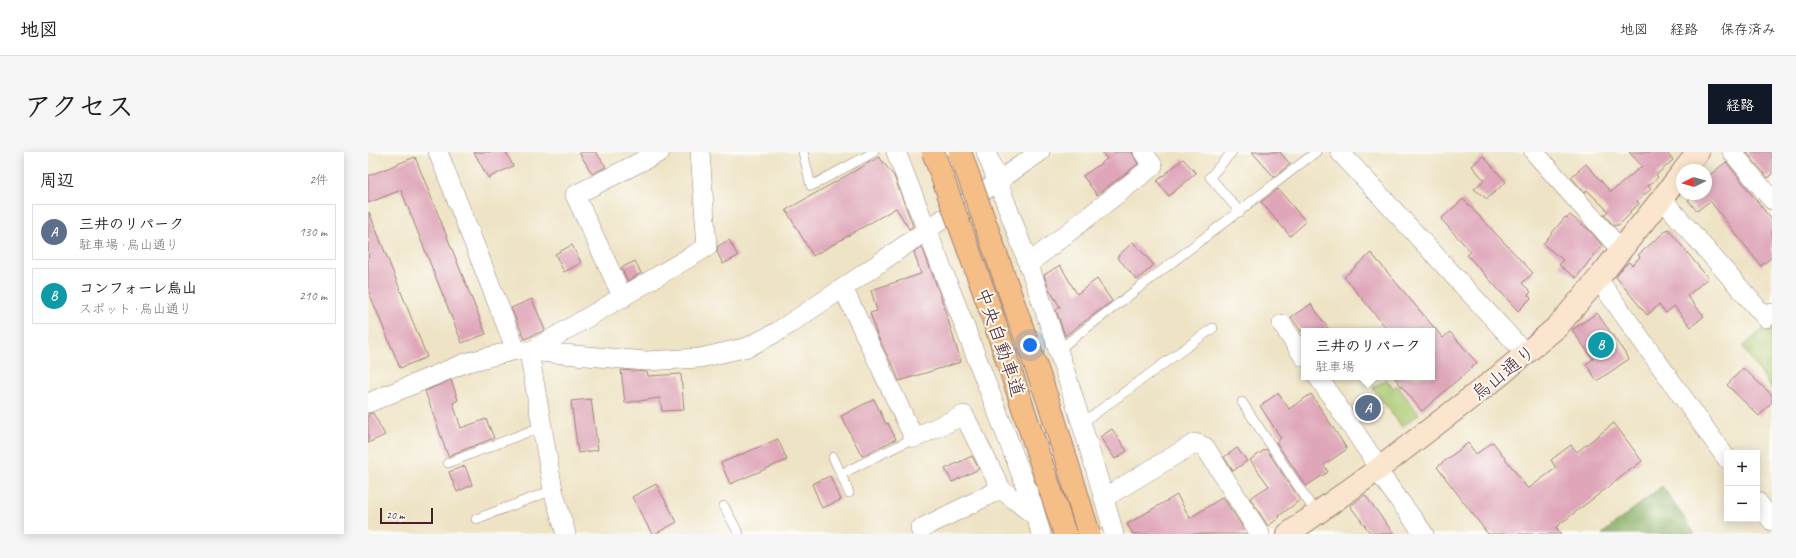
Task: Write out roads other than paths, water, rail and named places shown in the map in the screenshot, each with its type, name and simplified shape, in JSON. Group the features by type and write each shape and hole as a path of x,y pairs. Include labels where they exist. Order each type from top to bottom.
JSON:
{"highway":[{"name":"中央自動車道","path":"932,152 989,306 1065,534"},
{"name":"中央自動車道","path":"960,152 1046,394 1089,534"}],"street":[{"path":"438,152 522,351 542,426 553,490 566,534"},
{"path":"623,298 575,195 660,152"},
{"path":"368,403 465,363 522,351 560,333 623,298 707,247 700,152"},
{"path":"896,152 1042,534"},
{"path":"986,152 998,181 1058,350 1082,423 1114,534"},
{"path":"1028,264 1153,166 1143,152"},
{"path":"1340,152 1526,354"},
{"path":"1534,152 1621,250"},
{"path":"1689,164 1698,152"},
{"path":"1732,152 1772,200"},
{"path":"522,351 646,361 700,358 748,347 777,332 843,288 998,181 1033,154"},
{"name":"烏山通り","path":"1288,534 1377,470 1526,354 1558,326 1598,279 1676,181"},
{"path":"1662,199 1766,318 1772,313"},
{"path":"1598,279 1724,455"},
{"path":"843,288 914,438 964,415 1001,489 1034,510"},
{"path":"1282,324 1301,352"},
{"path":"1320,380 1372,457 1377,470 1424,534"},
{"path":"1104,498 1195,443 1205,447 1260,534"},
{"path":"920,529 1001,489"},
{"path":"1760,505 1772,522"}],"lane":[{"path":"803,152 812,186 874,152"},
{"path":"1232,152 1210,177 1240,212"},
{"path":"1058,350 1240,212 1316,152"},
{"path":"1082,423 1213,328"},
{"path":"1242,402 1316,514"},
{"path":"448,463 542,426"},
{"path":"841,474 914,438"},
{"path":"833,456 849,494"},
{"path":"476,519 553,490"},
{"path":"724,506 739,534"}],"place":[{"name":"コンフォーレ烏山","path":"1601,345"},
{"name":"三井のリパーク","path":"1368,408"}]}
